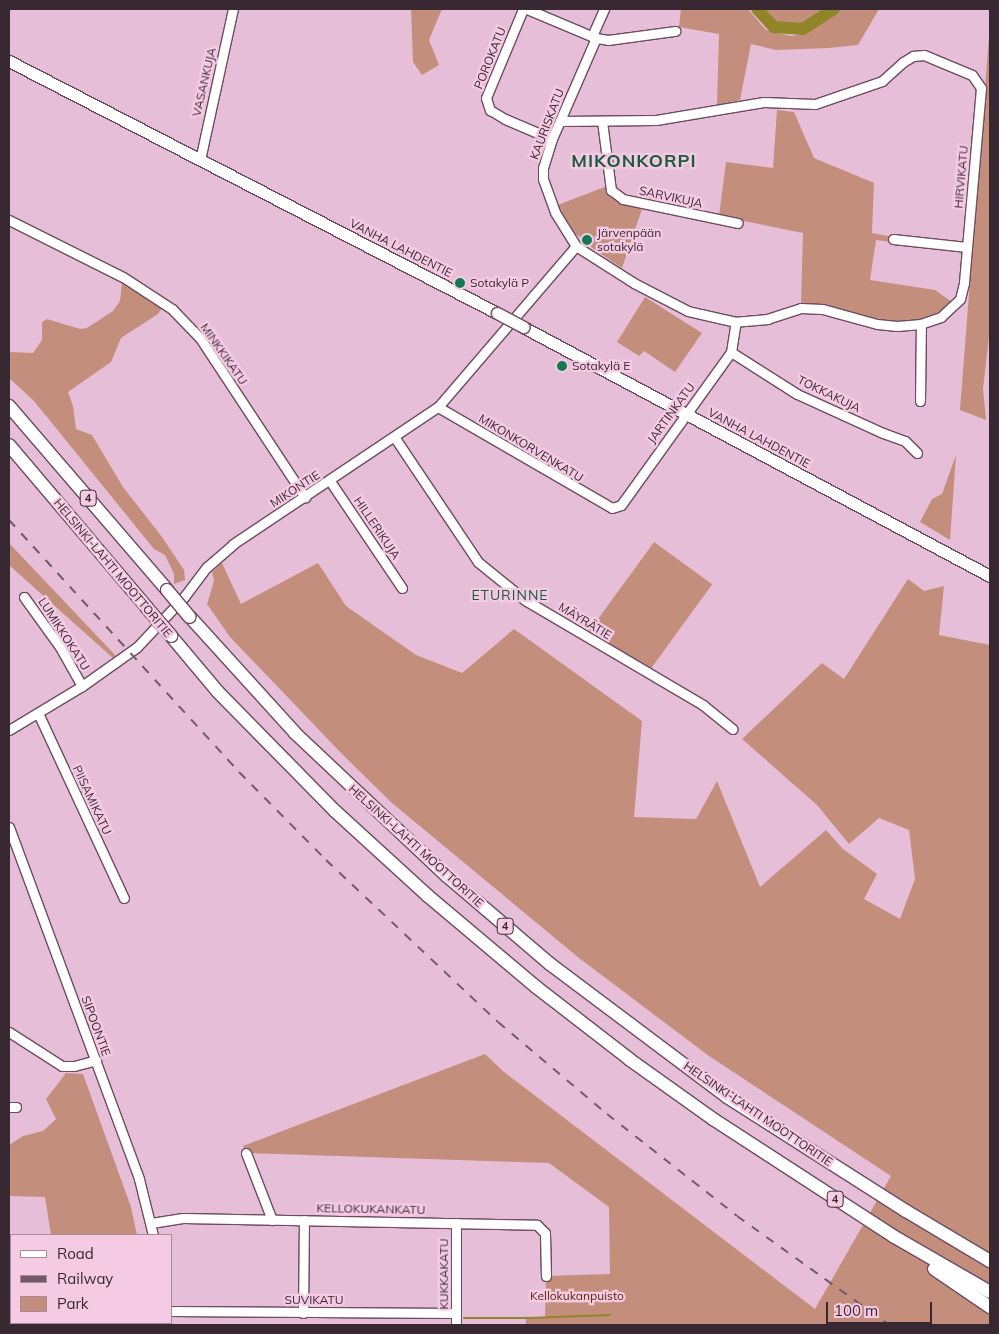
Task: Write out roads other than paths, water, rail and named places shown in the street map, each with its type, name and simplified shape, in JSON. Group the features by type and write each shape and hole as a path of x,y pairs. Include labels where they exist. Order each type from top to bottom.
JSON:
{"highway":[{"name":"HELSINKI-LAHTI MOOTTORITIE","path":"9,406 190,617 295,733 447,876 550,964 727,1097 895,1204 990,1261"},
{"name":"HELSINKI-LAHTI MOOTTORITIE","path":"9,445 218,692 335,811 428,896 536,987 629,1059 713,1119 893,1236"},
{"name":"4","path":"893,1236 990,1292"},
{"path":"893,1236 930,1266 990,1307"}],"main road":[{"name":"VANHA LAHDENTIE","path":"9,61 498,313 990,576"}],"street":[{"name":"VASANKUJA","path":"200,160 233,9"},
{"path":"525,9 594,37 608,40 675,31"},
{"name":"POROKATU","path":"525,9 486,98 490,110 505,120 552,139"},
{"name":"KAURISKATU","path":"576,246 555,212 543,179 543,168 552,139 604,9"},
{"name":"HIRVIKATU","path":"560,121 656,120 747,104 815,104 882,81 903,62 913,56 924,55 972,75 981,88 964,283 960,299 941,317 921,324 897,326 877,324 822,309 801,308 768,319 736,322 688,311 634,283 576,246"},
{"name":"SARVIKUJA","path":"602,121 611,190 623,199 738,223"},
{"name":"MINKKIKATU","path":"9,220 123,277 152,293 172,309 200,338 305,497"},
{"path":"894,239 967,247"},
{"name":"MIKONTIE","path":"9,730 120,661 151,634 207,567 233,544 330,481 438,407 576,246"},
{"name":"JARTINKATU","path":"612,508 621,505 731,352 736,322"},
{"path":"920,401 921,324"},
{"name":"TOKKAKUJA","path":"731,352 797,394 905,441 917,453"},
{"name":"MIKONKORVENKATU","path":"438,407 612,508"},
{"name":"MÄYRÄTIE","path":"394,438 478,562 526,600 703,705 733,730"},
{"name":"HILLERIKUJA","path":"330,481 402,588"},
{"name":"LUMIKKOKATU","path":"24,597 60,647 82,686"},
{"name":"PIISAMIKATU","path":"38,713 124,898"},
{"name":"SIPOONTIE","path":"9,827 139,1179 153,1234"},
{"path":"9,1032 62,1066 74,1066 96,1060"},
{"path":"246,1152 272,1220"},
{"name":"KELLOKUKANKATU","path":"151,1223 183,1218 537,1225 545,1233 546,1276"},
{"path":"303,1313 304,1220"},
{"name":"KUKKAKATU","path":"456,1224 456,1325"},
{"name":"SUVIKATU","path":"172,1311 456,1313"}],"waterway":[{"path":"757,9 774,27 803,29 834,9"},
{"path":"464,1318 610,1315"}],"railway":[{"path":"9,520 239,772 326,860 498,1022 607,1114 737,1216 889,1325"}],"place":[{"name":"Järvenpään sotakylä","path":"587,240"},
{"name":"Sotakylä P","path":"460,283"},
{"name":"Sotakylä E","path":"562,366"}],"district":[{"name":"MIKONKORPI","path":"634,161"},
{"name":"ETURINNE","path":"510,595"}],"park label":[{"name":"Kellokukanpuisto","path":"577,1296"}]}
